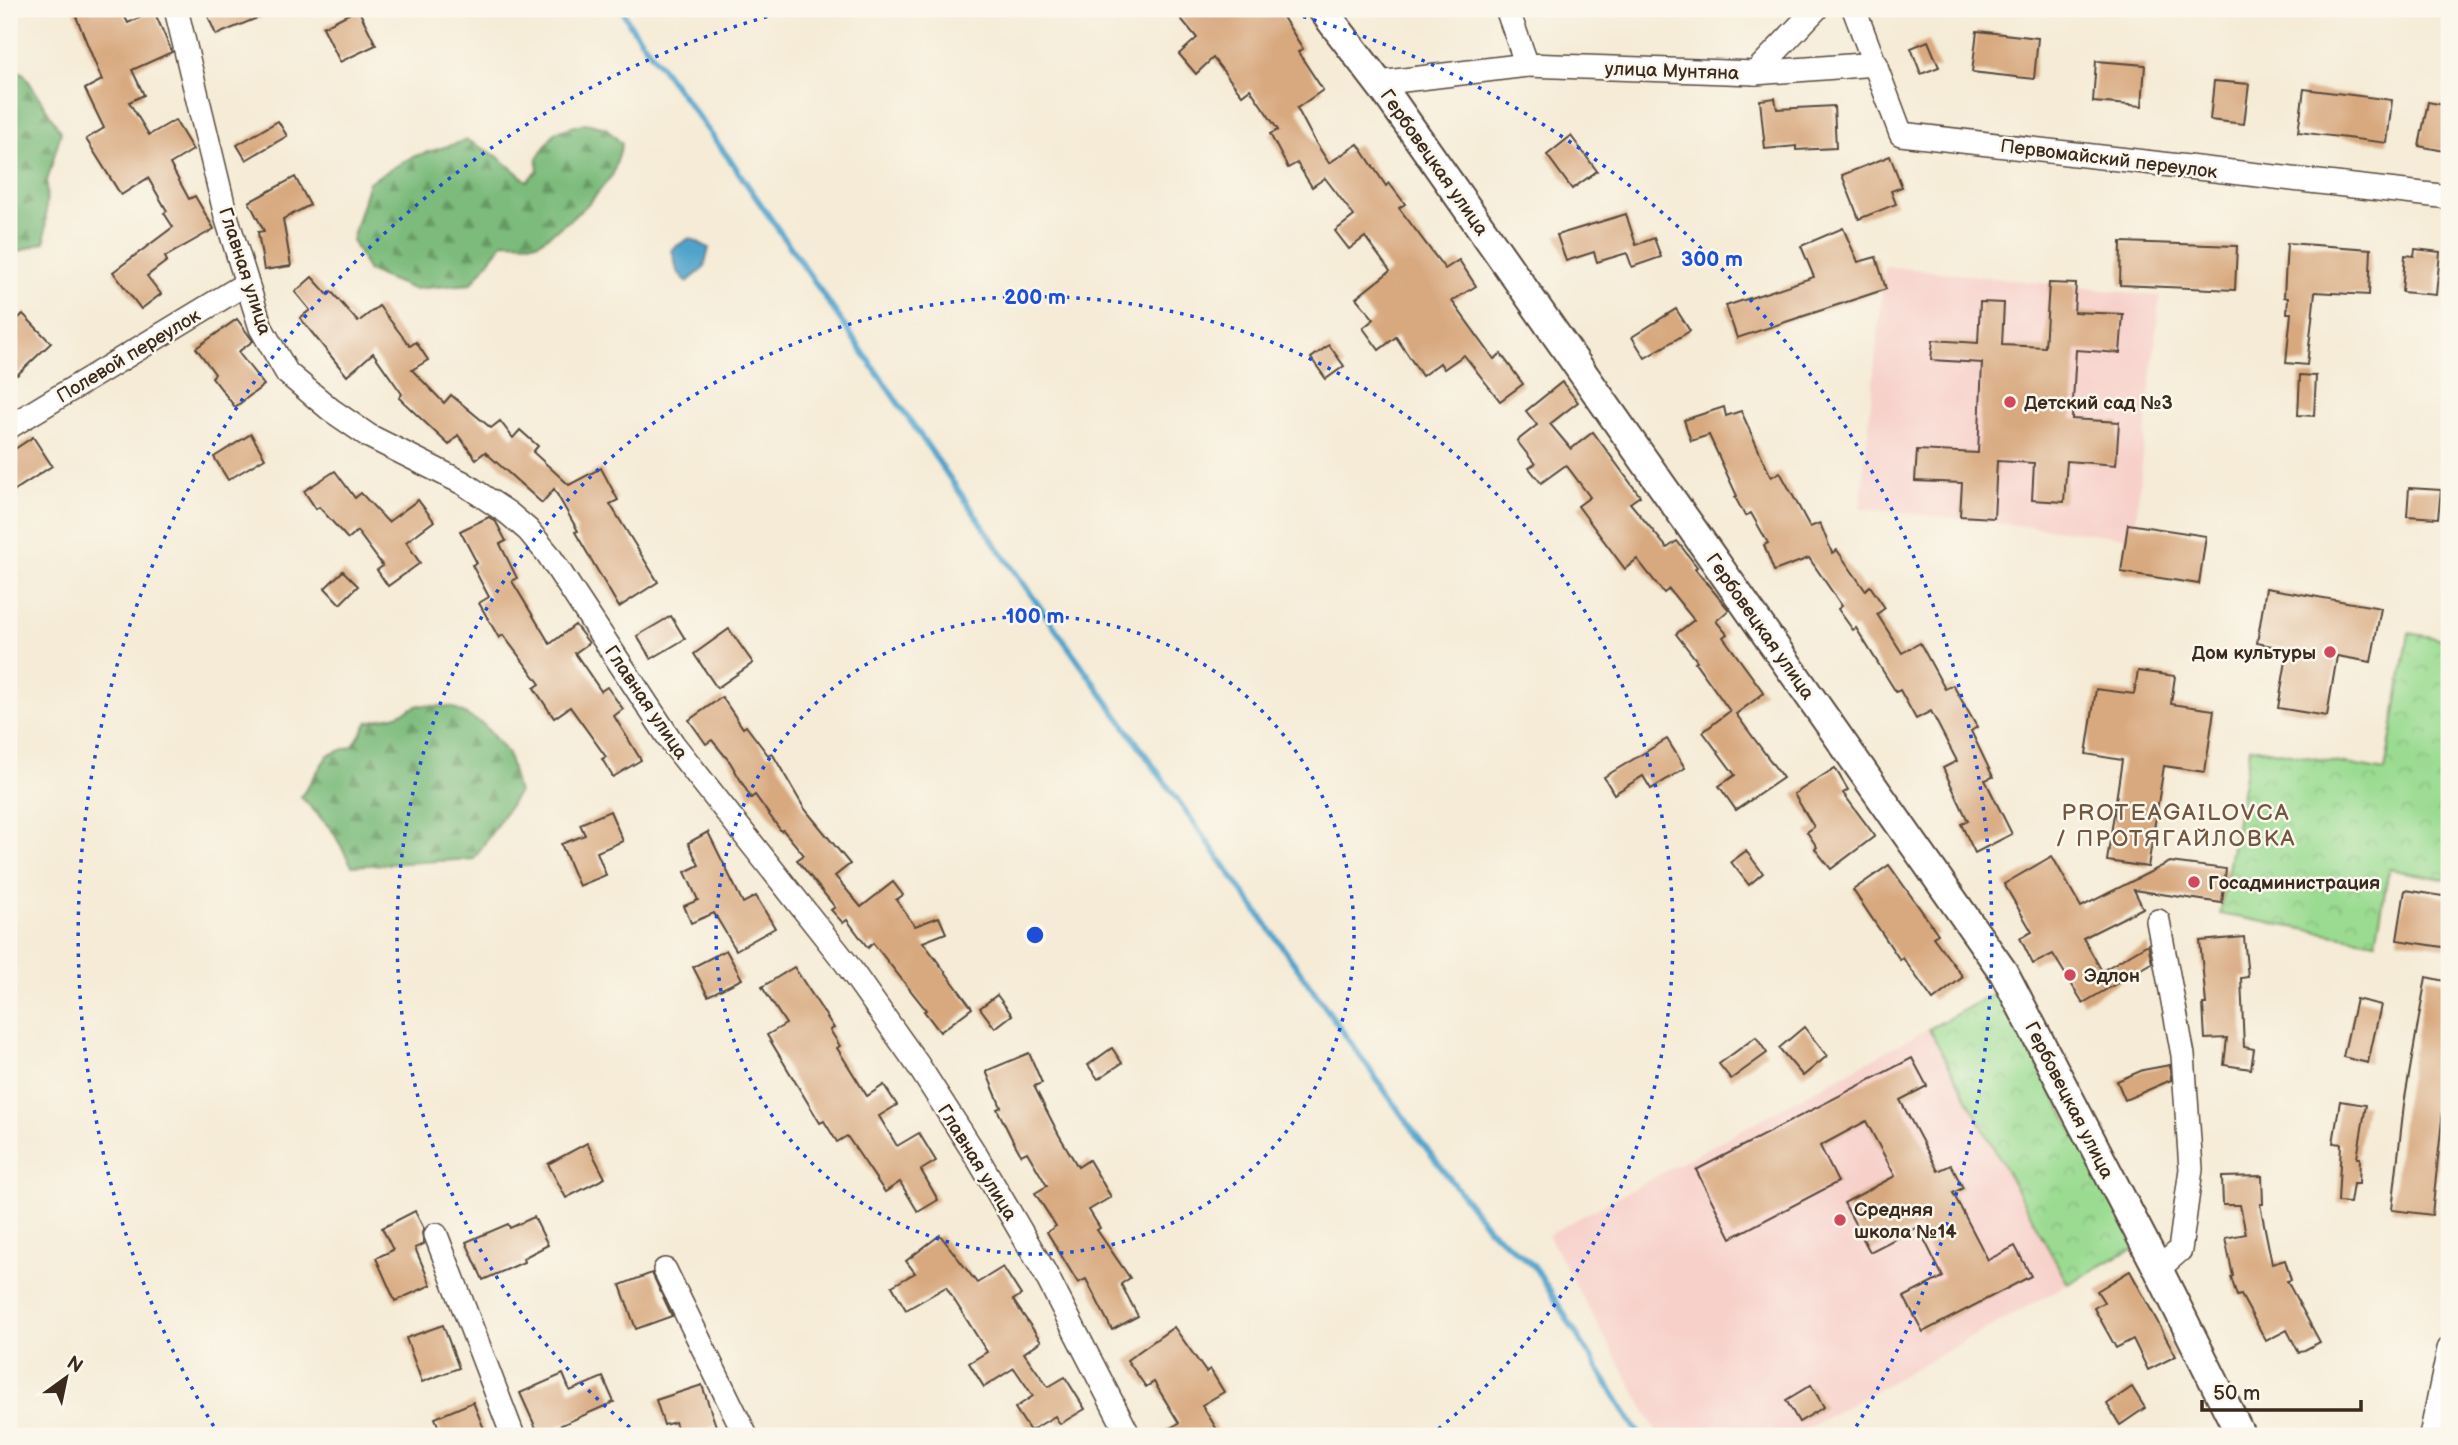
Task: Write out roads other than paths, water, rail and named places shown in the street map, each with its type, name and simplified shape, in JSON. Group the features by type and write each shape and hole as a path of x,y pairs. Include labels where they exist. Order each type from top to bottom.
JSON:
{"street":[{"name":"Главная улица","path":"176,9 226,216 261,328 287,373 331,410 369,436 463,483 508,513 528,530 548,554 673,744 846,964 918,1065 1044,1270 1129,1436"},
{"name":"Гербовецкая улица","path":"1322,9 1379,83 2004,973 2242,1436"},
{"path":"1507,9 1527,65"},
{"path":"1755,73 1816,9"},
{"name":"Первомайский переулок","path":"1854,9 1901,134 2449,197"},
{"name":"улица Мунтяна","path":"1379,83 1527,65 1755,73 1876,64"},
{"name":"Полевой переулок","path":"9,427 247,283"},
{"path":"2158,921 2183,1055 2191,1169 2179,1250 2158,1269"},
{"path":"436,1235 513,1436"},
{"path":"664,1269 746,1436"},
{"path":"2431,1436 2449,1349"}],"water":[{"path":"690,238 709,248 704,268 687,282 677,271 672,249"}],"waterway":[{"path":"622,9 630,25 733,164 1005,558 1420,1140 1488,1228 1534,1266 1640,1436"}],"place":[{"name":"Детский сад №3","path":"2010,402"},
{"name":"Дом культуры","path":"2330,652"},
{"name":"Госадминистрация","path":"2194,882"},
{"name":"Эдлон","path":"2070,975"},
{"name":"Средняя школа №14","path":"1840,1220"}],"district":[{"name":"PROTEAGAILOVCA / ПРОТЯГАЙЛОВКА","path":"2176,825"}]}
